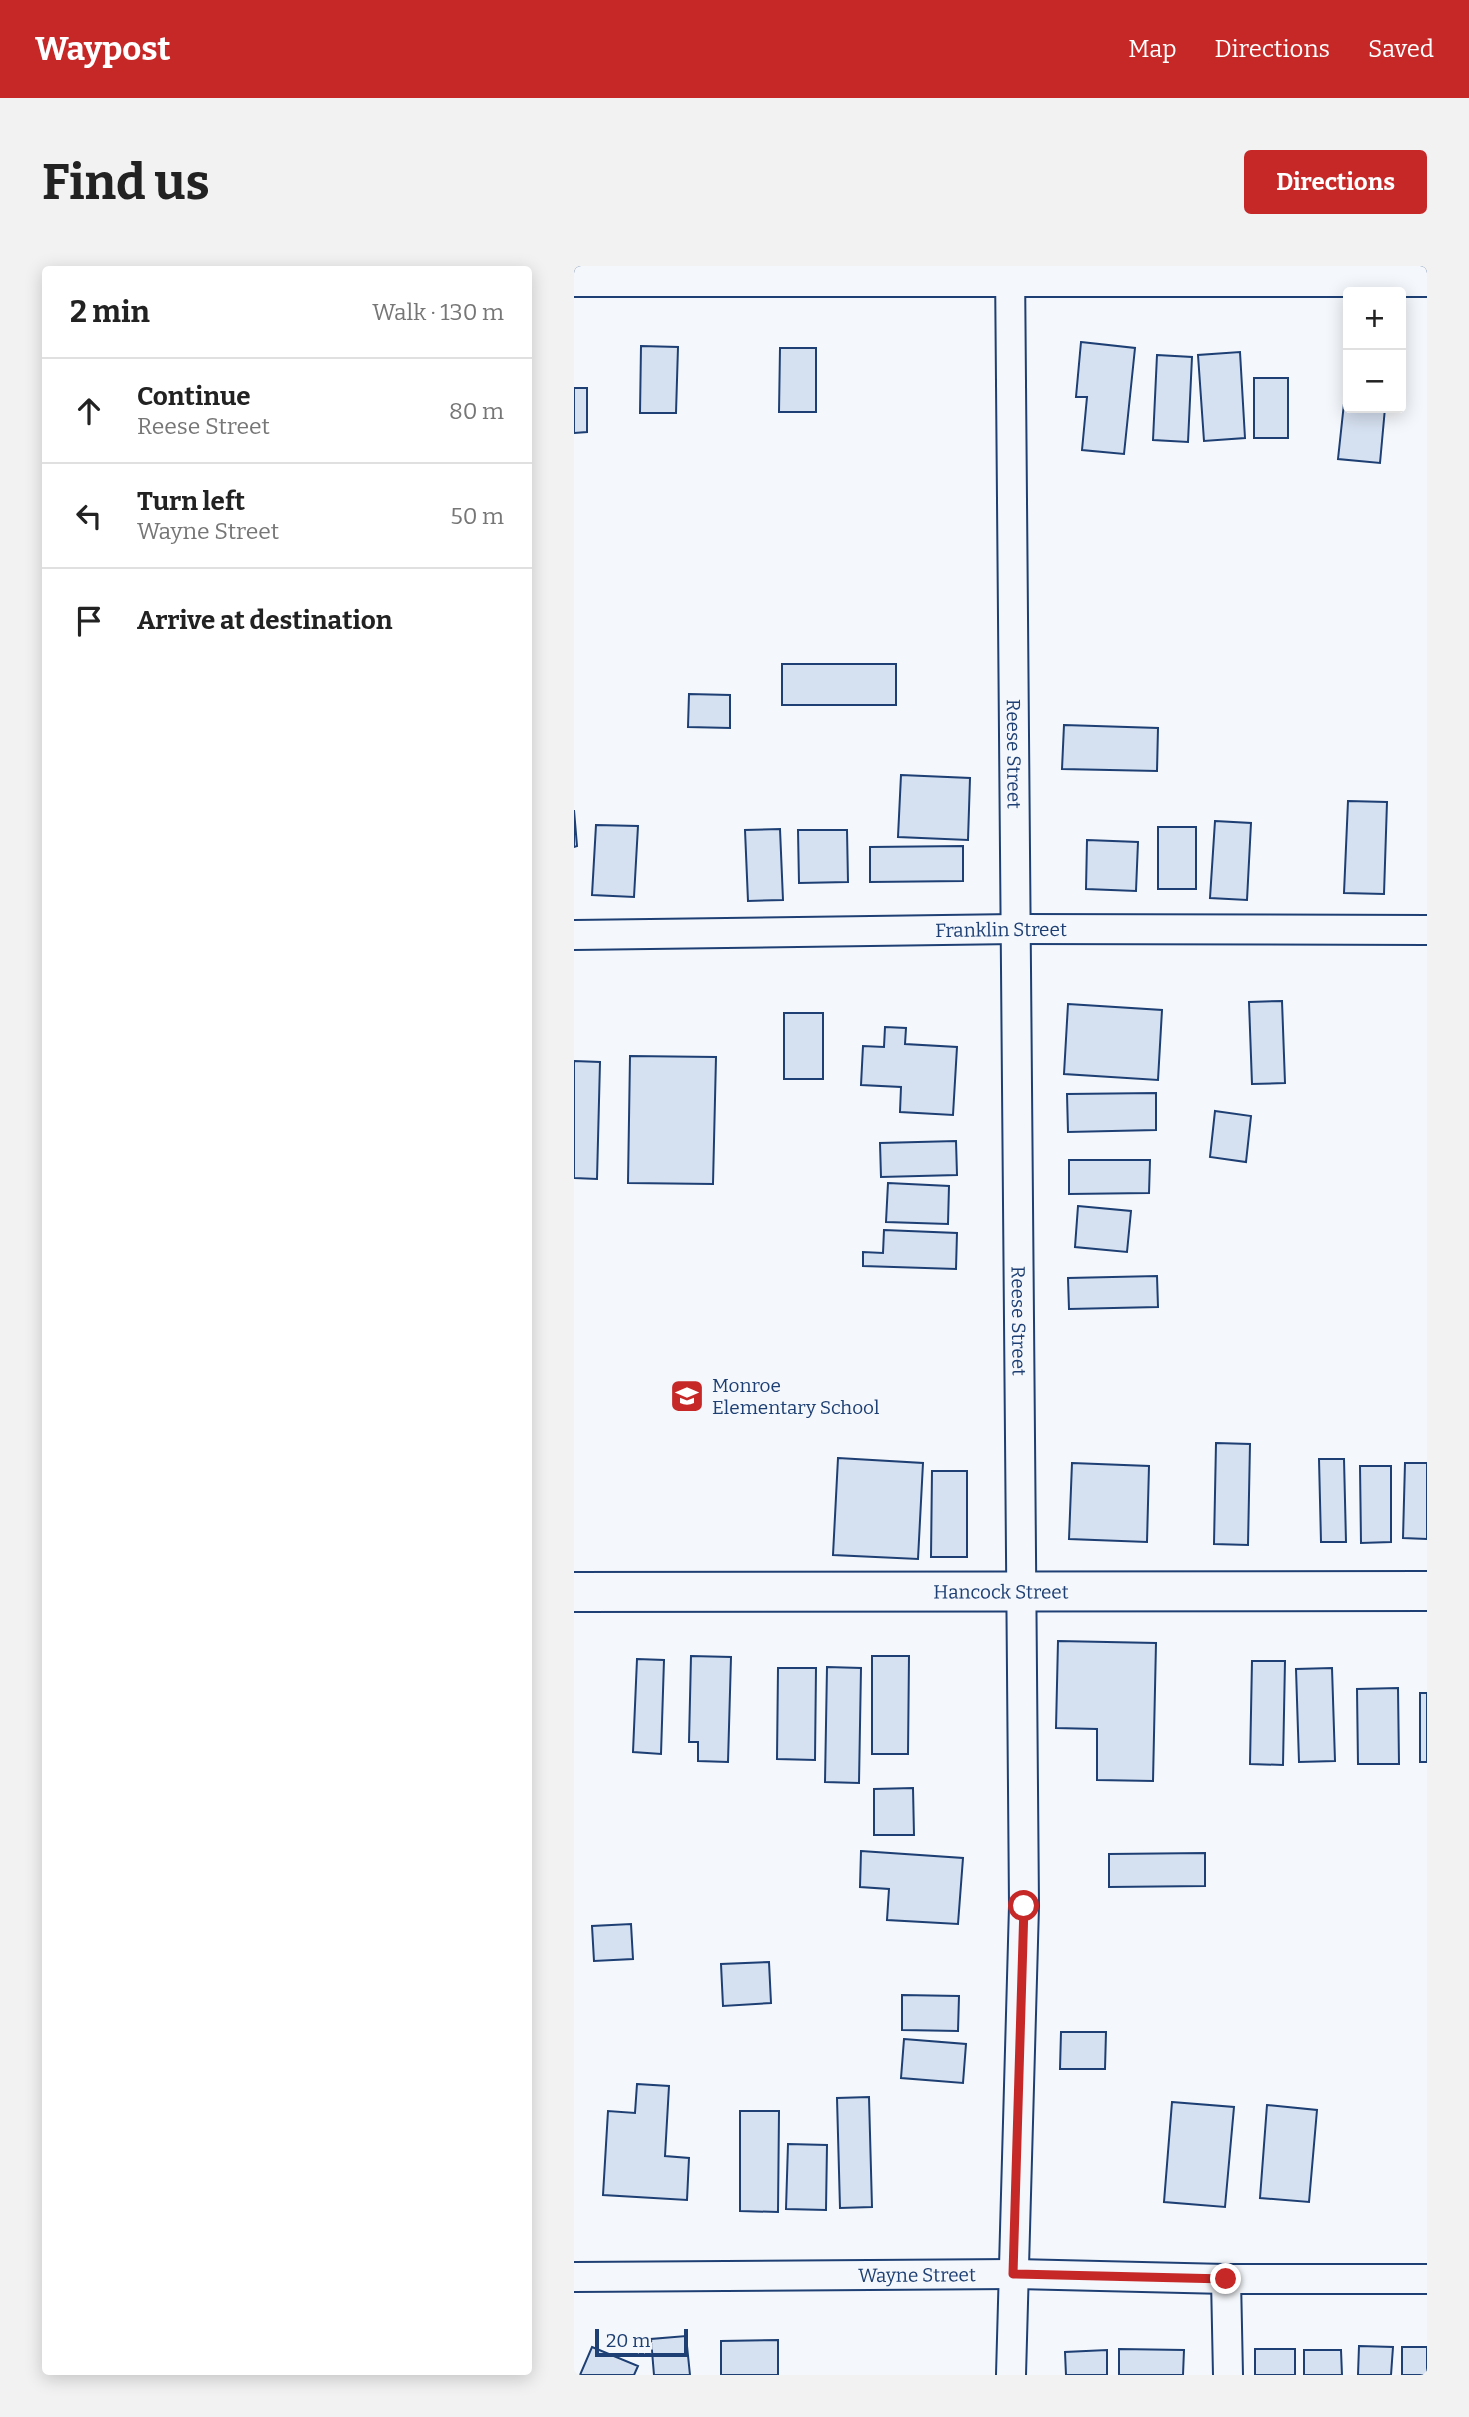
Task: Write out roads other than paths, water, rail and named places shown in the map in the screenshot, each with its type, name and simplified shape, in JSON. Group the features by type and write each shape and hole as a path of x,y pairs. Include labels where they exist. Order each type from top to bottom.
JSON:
{"main road":[{"path":"574,277 1010,271 1427,277"},
{"name":"Hancock Street","path":"574,1592 1427,1591"}],"street":[{"name":"Reese Street","path":"1010,271 1024,1906 1011,2375"},
{"name":"Franklin Street","path":"574,935 1016,929 1427,930"},
{"name":"Wayne Street","path":"574,2277 1013,2274 1226,2279 1427,2279"},
{"path":"1226,2279 1227,2375"}],"place":[{"name":"Monroe Elementary School","path":"687,1396"}]}
